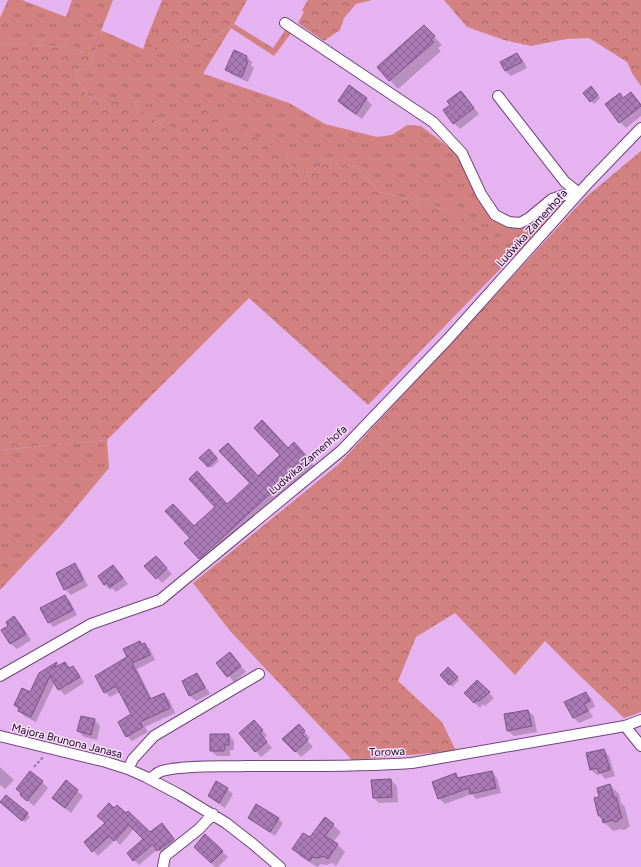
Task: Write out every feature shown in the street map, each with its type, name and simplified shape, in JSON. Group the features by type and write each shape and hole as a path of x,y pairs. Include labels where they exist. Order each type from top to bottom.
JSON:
{"street":[{"name":"Ludwika Zamenhofa","path":"285,23 433,122 462,153 481,194 495,215 509,222 520,223 529,218 552,199 564,195 580,193"},
{"name":"Ludwika Zamenhofa","path":"498,96 565,182 580,193"},
{"name":"Ludwika Zamenhofa","path":"0,676 91,624 160,600 342,450 448,339 609,160 641,128"},
{"name":"Majora Brunona Janasa","path":"128,770 133,759 154,736 259,674"},
{"name":"Torowa","path":"151,779 155,774 161,771 187,767 332,766 412,763 625,726 641,720"},
{"path":"625,726 641,746"},
{"name":"Majora Brunona Janasa","path":"0,736 101,761 151,779 213,814 253,844 280,867"},
{"path":"163,867 165,856 199,829 213,814"}],"path":[{"path":"34,768 42,759 44,754"}],"green space":[{"path":"8,0 22,0 66,17 72,0 113,0 101,31 84,52 63,47 0,43 0,18"},
{"path":"162,0 247,0 234,24 210,39 184,48 155,49 146,40"},
{"path":"308,0 372,0 356,4 344,18 340,30 324,41 298,23 304,12 302,10"},
{"path":"444,0 641,0 641,86 633,75 627,62 589,38 566,39 531,46 504,40 467,27"},
{"path":"234,24 273,48 286,29 292,32 274,56 231,28 204,74 289,103 325,124 377,137 392,135 407,125 421,126 460,156 490,217 510,228 545,211 561,201 559,210 517,258 487,230 430,204 379,192 357,167 327,162 303,176 170,132 130,101 102,101 87,95 79,82 75,71 89,68 103,31 143,49 146,40 184,48 210,39"},
{"path":"101,31 103,31 89,68 75,71 79,82 87,95 102,101 130,101 170,132 204,109 274,146 303,176 327,162 357,167 379,192 430,204 488,230 514,255 368,405 249,298 107,440 0,450 0,43 63,47 83,52"},
{"path":"641,151 641,712 624,718 545,641 515,675 455,613 416,637 398,681 442,722 456,751 352,760 230,631 193,583 339,464 586,197"},
{"path":"107,440 109,468 63,523 0,590 0,450"}],"building":[{"path":"424,25 435,36 431,40 434,42 389,81 377,67"},
{"path":"234,50 247,56 246,60 248,61 242,77 225,70"},
{"path":"517,53 522,62 505,71 500,62"},
{"path":"349,85 367,98 356,114 338,101"},
{"path":"591,86 598,95 590,102 583,93"},
{"path":"461,91 474,108 453,124 443,110 450,105 447,101"},
{"path":"631,92 641,106 619,123 605,104 620,93 623,98"},
{"path":"262,420 288,448 294,442 308,458 292,474 290,472 273,488 274,490 199,559 184,543 190,538 165,511 173,504 194,526 215,507 189,479 197,471 227,504 250,483 219,451 228,443 258,476 280,455 254,428"},
{"path":"209,449 217,458 208,467 199,458"},
{"path":"156,556 167,568 156,579 144,566"},
{"path":"75,563 83,580 64,590 56,573"},
{"path":"113,565 123,578 110,587 107,583 104,585 98,576"},
{"path":"65,595 73,610 48,623 40,608"},
{"path":"14,616 26,634 10,644 1,630 8,626 6,622"},
{"path":"140,641 141,644 145,643 150,655 132,663 150,699 164,693 170,708 140,722 143,727 126,737 118,722 131,714 116,686 104,693 95,676 127,657 123,649"},
{"path":"230,652 241,666 227,677 216,663"},
{"path":"57,662 54,668 65,662 69,668 73,666 80,677 58,690 50,676 31,717 18,711 19,708 14,705 22,688 30,692 39,673"},
{"path":"448,667 458,677 449,685 440,675"},
{"path":"197,673 205,688 189,696 182,681"},
{"path":"477,680 490,692 474,703 464,693"},
{"path":"586,692 590,701 584,704 588,711 573,718 564,702"},
{"path":"528,710 532,726 507,731 504,714"},
{"path":"81,716 95,719 91,735 77,731"},
{"path":"254,720 263,730 260,733 267,742 255,752 239,733"},
{"path":"299,724 305,731 302,734 308,740 295,752 282,739"},
{"path":"210,734 229,734 229,745 225,745 224,751 210,751"},
{"path":"604,749 610,770 599,773 597,768 590,770 586,753"},
{"path":"30,771 43,781 27,801 16,789"},
{"path":"492,771 496,788 470,794 469,788 438,799 432,782 456,773 457,778"},
{"path":"391,779 392,797 373,798 371,780"},
{"path":"66,780 78,790 65,808 52,798"},
{"path":"216,781 228,788 219,803 208,796"},
{"path":"610,784 614,798 616,797 622,818 618,821 614,822 612,820 603,823 602,818 598,815 594,798 599,797 597,788"},
{"path":"6,795 28,813 22,821 0,802"},
{"path":"109,803 114,808 117,805 126,813 128,811 150,832 162,823 174,839 157,851 153,844 133,861 127,853 143,839 129,825 114,841 109,836 92,852 84,842 105,823 97,816"},
{"path":"256,804 279,818 270,832 248,818"},
{"path":"325,817 334,824 325,836 338,844 328,859 323,856 318,858 312,857 310,861 292,849 303,833 310,837"},
{"path":"205,834 223,851 211,863 194,847"}]}
